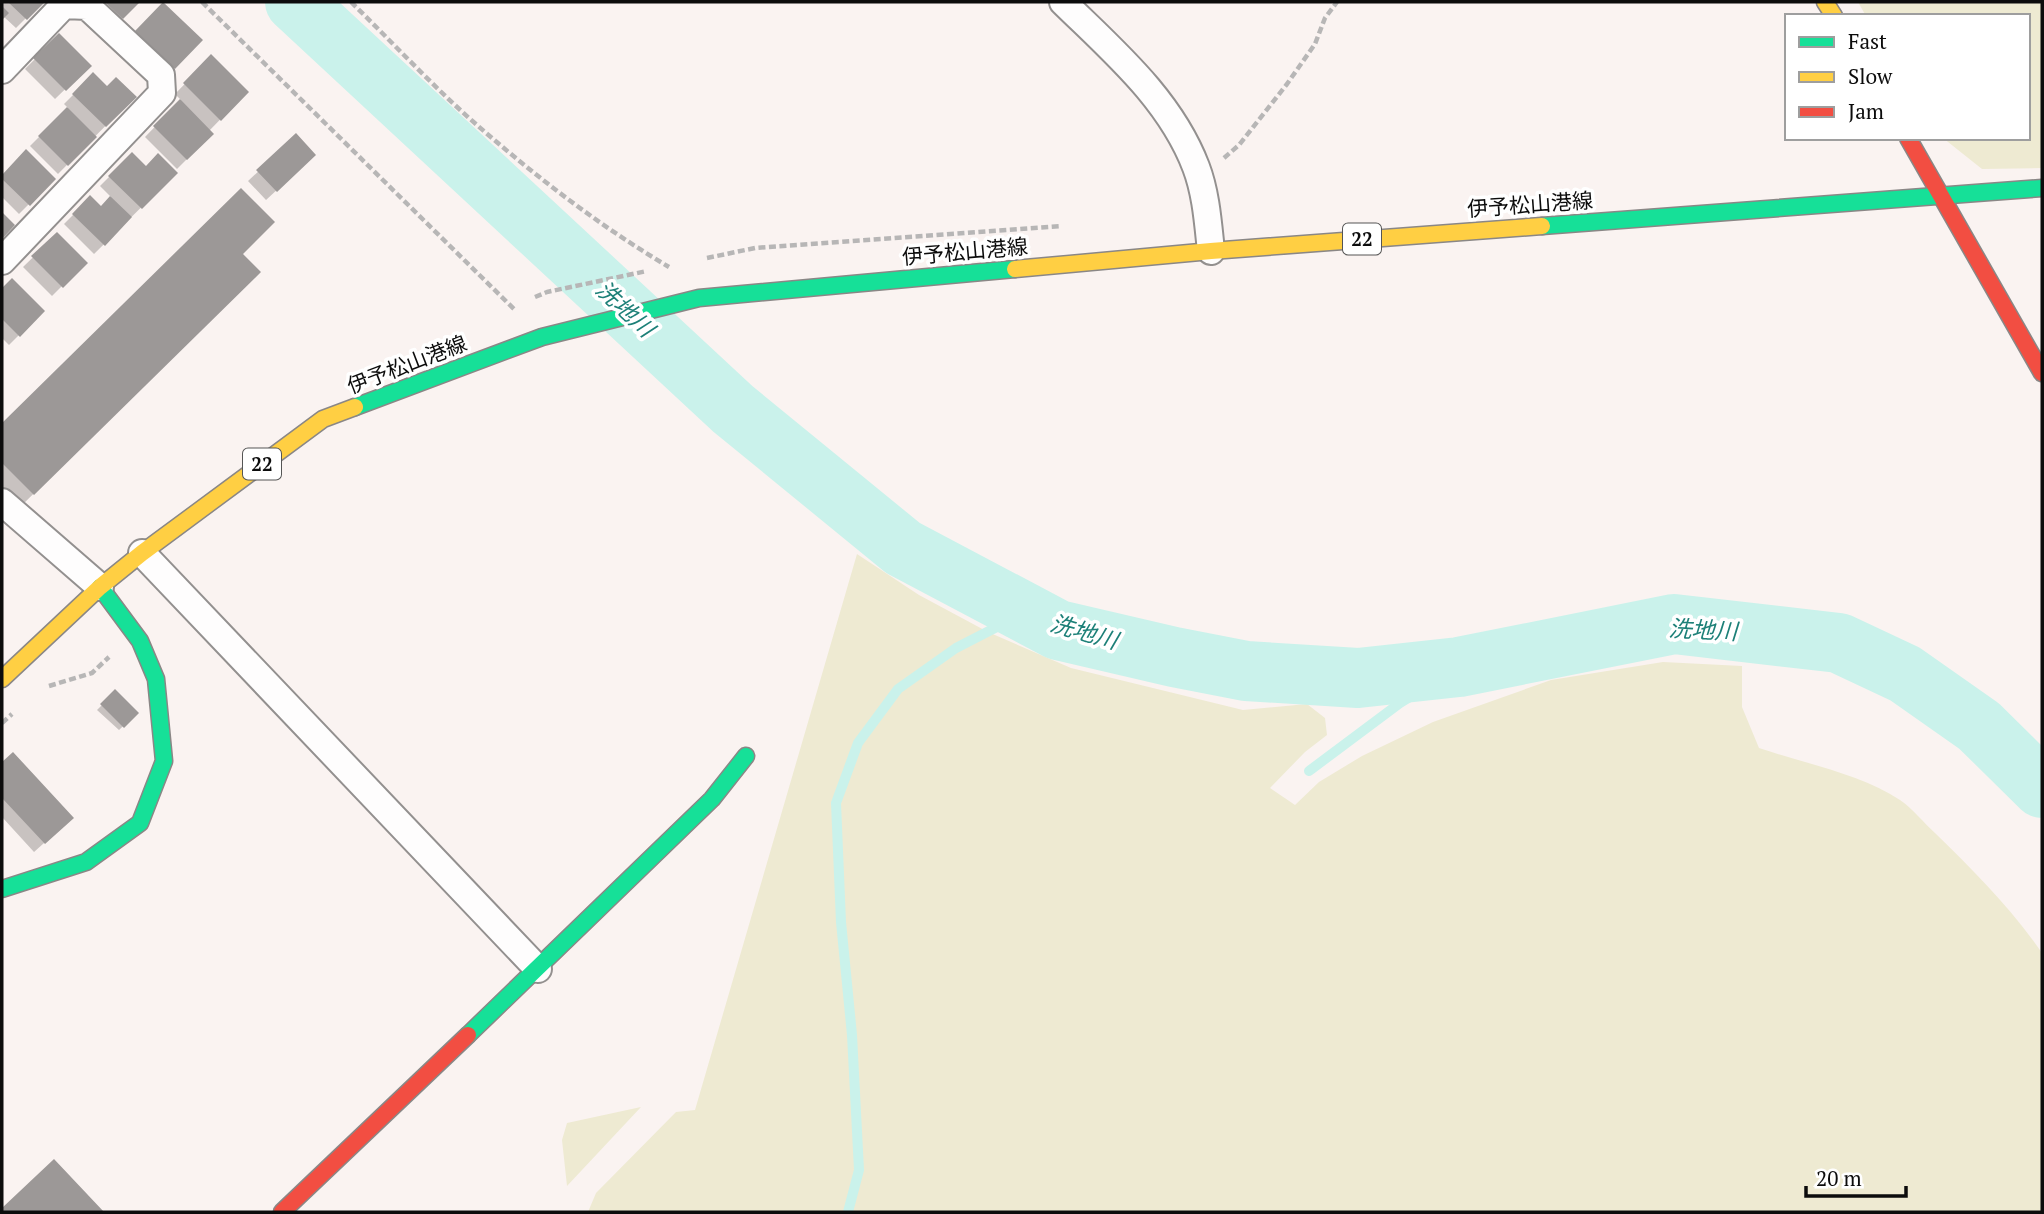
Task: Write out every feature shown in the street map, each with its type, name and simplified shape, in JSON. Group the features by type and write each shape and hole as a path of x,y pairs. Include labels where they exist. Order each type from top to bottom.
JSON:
{"main road":[{"path":"1909,140 2042,373"},
{"name":"伊予松山港線","path":"2,679 100,587 142,552 323,419 542,337 691,300 1211,250 2042,188"},
{"path":"2,889 86,862 140,823 164,761 156,679 140,641 100,587"},
{"path":"282,1212 712,799 746,756"}],"street":[{"path":"1063,2 1143,83 1182,136 1197,169 1211,250"},
{"path":"2,70 64,5 87,6 161,75 162,93 2,261"},
{"path":"2,502 100,587"},
{"path":"142,552 538,969"}],"path":[{"path":"202,2 542,337"},
{"path":"351,2 468,117 559,192 626,241 675,270 691,300"},
{"path":"1197,169 1215,163 1239,145 1315,44 1325,18 1337,2"},
{"path":"41,688 92,673"},
{"path":"2,723 22,706"}],"shaded area":[{"path":"1858,2 2042,2 2042,168 1982,169 1946,140 2030,140 2030,14 1865,14"},
{"path":"857,554 919,595 988,632 1071,668 1243,710 1307,704 1325,718 1327,735 1305,752 1270,788 1295,805 1319,782 1362,756 1433,722 1551,680 1663,662 1742,666 1742,707 1759,748 1850,776 1900,800 1992,890 2042,953 2042,1212 588,1212 596,1193 676,1112 695,1110"},
{"path":"641,1107 567,1186 562,1140 567,1123"}],"building":[{"path":"8,2 45,2 27,20"},
{"path":"105,2 140,2 123,19"},
{"path":"163,2 203,40 175,69 135,31"},
{"path":"2,6 9,13 2,20"},
{"path":"59,33 92,66 66,91 33,58"},
{"path":"211,54 249,92 221,121 183,83"},
{"path":"93,72 107,86 116,77 137,97 106,127 72,94"},
{"path":"180,99 214,134 187,160 153,126"},
{"path":"67,107 97,137 68,166 38,136"},
{"path":"296,133 316,155 277,192 256,170"},
{"path":"26,149 56,179 30,206 2,179 2,175"},
{"path":"132,152 146,166 158,153 178,173 142,209 108,176"},
{"path":"241,188 275,222 243,254 261,272 34,495 2,463 2,423"},
{"path":"90,195 101,206 110,196 132,217 105,246 72,214"},
{"path":"2,212 15,225 2,239"},
{"path":"57,232 88,263 63,288 31,256"},
{"path":"12,278 45,311 20,337 2,319 2,288"},
{"path":"115,689 139,713 124,728 100,704"},
{"path":"13,752 74,818 45,844 2,798 2,762"},
{"path":"54,1159 104,1212 2,1212 2,1208"}],"waterway":[{"name":"洗地川","path":"295,2 733,409 903,548 1058,630 1246,671 1358,678 1459,667 1674,624 1839,643 1905,674 1979,726 2042,788"},
{"path":"848,1212 859,1170 852,1035 841,922 836,803 858,743 898,689 956,648 1026,612"},
{"path":"1309,771 1400,703 1459,667"}],"traffic: fast":[{"path":"1542,226 2042,188"},
{"path":"355,407 542,337 699,298 1015,269"},
{"path":"2,889 86,862 140,823 164,761 156,679 140,641 100,587"},
{"path":"468,1035 712,799 746,756"}],"traffic: slow":[{"path":"1825,2 1833,14"},
{"path":"1015,269 1542,226"},
{"path":"2,679 100,587 142,553 323,419 355,407"}],"traffic: jam":[{"path":"1909,140 2042,373"},
{"path":"282,1212 468,1035"}]}
